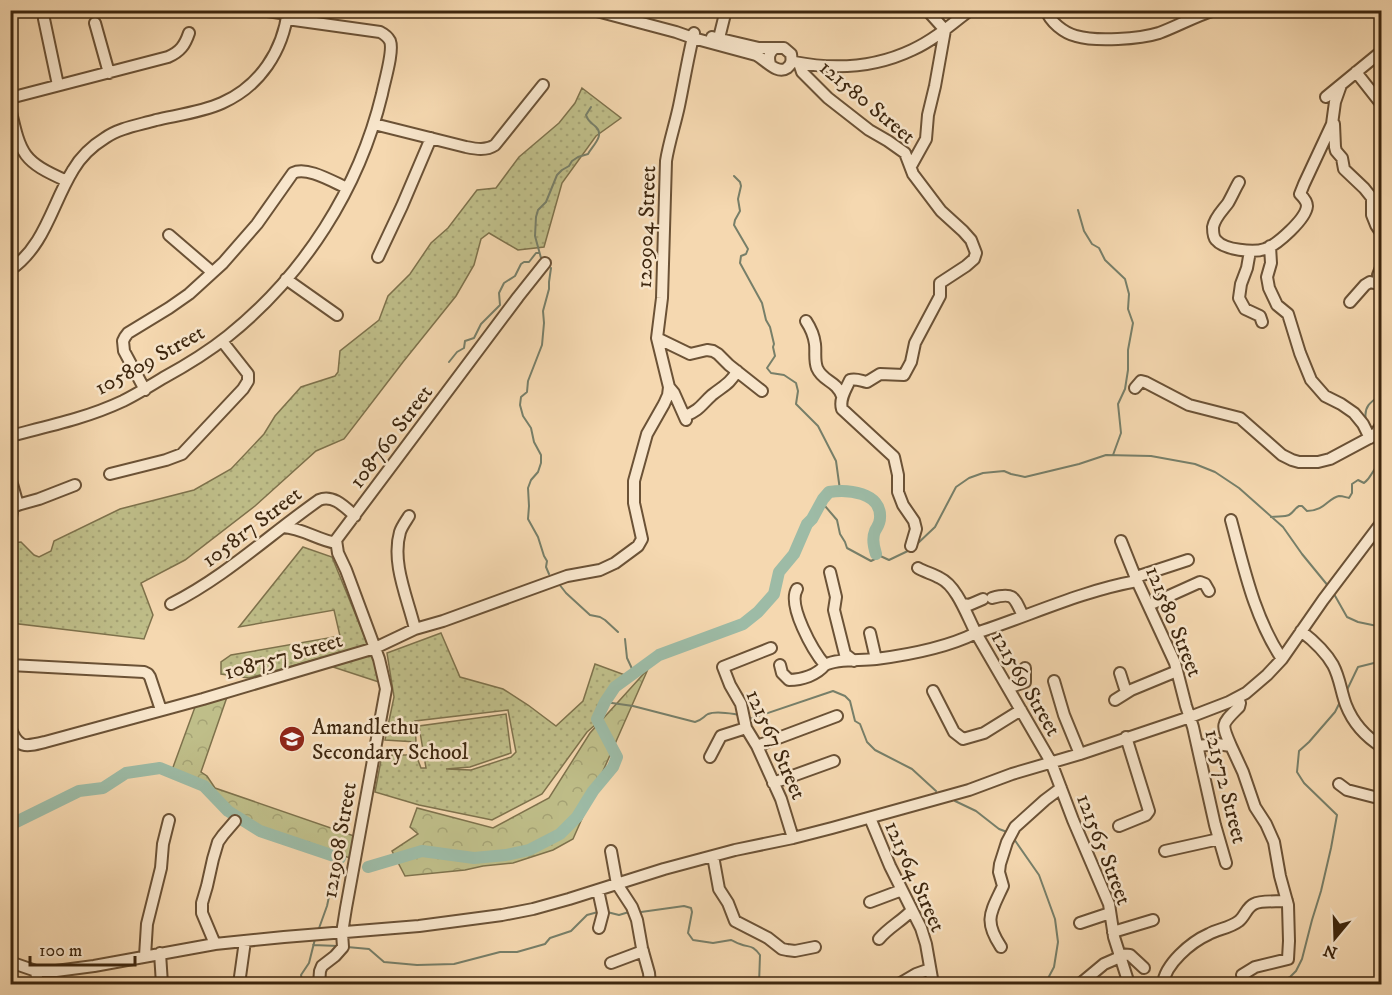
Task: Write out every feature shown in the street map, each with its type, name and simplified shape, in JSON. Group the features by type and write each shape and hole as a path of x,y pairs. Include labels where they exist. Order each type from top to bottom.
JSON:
{"street":[{"path":"10,270 28,255 38,241 72,170 106,137 141,124 206,109 224,102 244,90 260,76 273,58 281,40 287,15 261,10"},
{"path":"593,10 676,32 719,38 759,48 781,47 787,49 795,62"},
{"path":"719,38 726,10"},
{"path":"927,10 945,30"},
{"path":"693,35 756,55 775,69 782,70 795,62 832,67 868,64 913,50 945,30 970,10"},
{"path":"1046,10 1051,20 1071,34 1084,38 1110,39 1158,33 1215,10"},
{"name":"105809 Street","path":"10,436 77,419 123,401 200,357 222,341 267,301 323,232 339,206 374,124 391,50 390,40 383,34 373,31 287,15"},
{"path":"44,19 58,85"},
{"path":"95,23 109,72"},
{"path":"911,166 926,139 928,115 945,30"},
{"path":"10,98 174,55 182,48 189,33"},
{"name":"120904 Street","path":"693,35 666,161 662,298 657,338 669,387 685,418 728,384 737,371"},
{"path":"770,64 769,57 775,48"},
{"path":"1326,97 1382,51"},
{"name":"121580 Street","path":"795,62 828,98 869,130 905,153 913,174 941,212 973,243 976,253 974,259 966,266 940,283 939,296 914,345 911,362 904,375 880,374 867,382 851,379 842,396"},
{"path":"1356,72 1382,105"},
{"path":"374,124 474,148 489,148 495,145 543,85"},
{"path":"1341,85 1335,102 1335,147 1342,158 1344,169 1372,198 1372,215 1382,234"},
{"path":"10,108 18,139 25,154 36,166 67,181"},
{"path":"1239,182 1214,224 1214,238 1218,242 1240,250 1265,249 1287,234 1302,216 1307,206 1306,200 1300,194 1334,118"},
{"path":"378,257 431,138"},
{"path":"145,390 124,351 123,341 128,333 169,308 200,284 236,249 257,224 293,173 303,171 347,188"},
{"path":"169,235 212,272"},
{"path":"1270,246 1267,277 1269,288 1276,304 1288,314 1311,380 1325,396 1354,413 1370,438"},
{"path":"1250,251 1239,298 1245,309 1260,316 1262,322"},
{"name":"108760 Street","path":"336,543 337,538 545,263"},
{"path":"1380,287 1378,275 1382,265"},
{"path":"286,279 337,315"},
{"path":"1350,302 1368,283 1375,282 1380,287"},
{"path":"806,321 810,326 815,343 814,353 818,369 824,377 839,388 842,396 842,409 894,457 898,475 898,492 916,528 911,546"},
{"path":"657,338 690,354 713,351 762,391"},
{"path":"110,474 182,454 243,389 248,381 248,374 222,341"},
{"path":"1135,387 1141,381 1145,382 1189,405 1240,418 1282,455 1299,462 1318,462 1330,459 1370,438 1382,423"},
{"name":"108757 Street","path":"10,727 16,741 25,746 36,745 375,648 415,629 567,576 600,570 609,566 633,550 642,539 634,503 634,480 647,434 664,404 669,387"},
{"path":"10,477 14,506 10,523"},
{"path":"14,506 75,485"},
{"name":"105817 Street","path":"171,604 230,568 323,498 342,504 355,516"},
{"path":"409,516 400,533 399,565 401,583 415,629"},
{"path":"1232,520 1254,605 1266,634 1282,659"},
{"path":"10,962 36,971 56,971 215,944 419,926 533,909 735,849 793,838 870,818 1080,754 1191,717 1238,698 1268,675 1382,522"},
{"path":"283,528 296,529 320,540 336,543 375,648"},
{"name":"121580 Street","path":"1121,541 1172,657 1191,717"},
{"path":"918,568 944,580 952,588 976,633 1044,607 1136,579 1188,560"},
{"path":"830,572 836,597 834,610 845,654 854,661"},
{"path":"1149,605 1200,582 1205,584 1209,591"},
{"path":"780,665 782,674 789,680 799,680 825,665 810,645 794,604 794,594 797,589"},
{"path":"962,604 969,605 1005,594 1012,597 1023,616"},
{"path":"1301,631 1315,642 1329,659 1355,723 1365,735 1382,747"},
{"path":"870,633 876,659"},
{"name":"121569 Street","path":"825,665 832,661 876,659 944,645 976,633 1051,762"},
{"name":"121908 Street","path":"319,984 322,966 336,956 343,947 339,933 385,699 386,682 375,648"},
{"name":"121567 Street","path":"771,648 723,667 730,686 741,704 746,728 757,746 781,799 793,838"},
{"path":"10,665 144,672 150,677 161,711"},
{"path":"1008,688 1025,682 1025,668"},
{"path":"1115,700 1126,692 1177,671"},
{"path":"1120,674 1126,692"},
{"path":"1054,681 1064,715 1080,754"},
{"path":"933,691 954,732 963,739 984,733 1021,710"},
{"path":"1238,698 1240,705 1227,718 1224,726 1255,807 1274,842 1287,901 1289,923 1288,959 1255,968 1242,975"},
{"path":"757,746 837,716"},
{"name":"121572 Street","path":"1191,717 1210,804 1226,863"},
{"path":"710,757 721,736 746,728"},
{"path":"1119,826 1146,815 1149,811 1126,737"},
{"path":"1197,746 1217,744 1231,746"},
{"path":"773,783 834,761"},
{"name":"121565 Street","path":"1051,762 1105,894 1113,932 1129,984"},
{"path":"1339,784 1347,790 1382,799"},
{"path":"1001,947 995,939 990,924 991,911 1003,886 999,872 1003,853 1012,833 1022,820 1061,788"},
{"name":"121564 Street","path":"870,818 921,928 933,984"},
{"path":"145,956 147,924 170,820"},
{"path":"215,944 202,913 202,903 218,842 235,821"},
{"path":"1166,850 1219,839"},
{"path":"611,851 617,884 634,913 650,982"},
{"path":"713,856 719,889 735,921 768,938 782,949 795,951 815,947"},
{"path":"598,890 603,913 599,928"},
{"path":"870,902 902,890"},
{"path":"1163,984 1175,960 1205,935 1237,922 1251,906 1257,903 1287,901"},
{"path":"879,939 887,929 903,920 912,910"},
{"path":"1080,923 1110,913"},
{"path":"1113,932 1153,920"},
{"path":"239,984 245,941"},
{"path":"611,963 643,951"},
{"path":"160,953 162,984"},
{"path":"1080,984 1104,964 1120,955 1130,955 1144,968"},
{"path":"898,984 930,969"},
{"path":"36,971 38,984"}],"green space":[{"path":"582,88 621,118 596,136 562,183 544,247 518,250 489,233 481,239 474,265 456,296 344,439 316,451 255,506 185,560 141,583 153,615 144,639 11,623 11,543 21,542 39,557 51,551 54,541 120,509 194,490 231,469 264,434 275,416 301,387 335,376 338,372 340,351 379,320 388,296 410,274 431,243 448,228 477,190 496,188 519,157 559,123 575,103"},
{"path":"303,547 332,557 368,645 249,678 221,674 221,662 231,655 340,636 334,610 239,627"},
{"path":"441,633 460,677 503,689 556,726 583,701 595,664 625,675 609,689 594,718 595,725 587,732 542,794 492,820 419,805 375,792 382,755 416,755 421,768 426,768 419,726 506,714 511,753 470,767 446,769 471,770 511,757 516,752 508,710 415,721 416,742 385,740 394,697 387,653"},
{"path":"369,653 373,656 382,683 330,666"},
{"path":"648,669 573,839 553,850 513,863 405,876 392,851 418,834 410,827 417,808 493,828 549,798 590,733"},
{"path":"227,697 201,772 207,776 215,788 354,836 350,858 261,828 230,809 206,783 172,770 195,707"}],"waterway":[{"path":"541,258 535,236 538,210 546,202 557,175 572,161 588,154 597,141 598,130 586,115 591,107"},
{"path":"734,176 741,186 738,199 740,211 734,225 748,249 746,254 741,256 740,263 762,303 774,344 775,356 767,368 771,373 784,375 796,383 798,391 796,404 818,426 836,461 840,490"},
{"path":"1078,210 1084,231 1092,244 1099,248 1105,260 1125,279 1129,294 1128,309 1133,323 1125,389 1118,404 1121,433 1113,455"},
{"path":"449,362 457,352 464,348 465,341 474,338 481,324 500,305 499,293 504,283 515,276 521,264 529,262 536,253 539,253"},
{"path":"549,574 538,537 528,519 528,488 538,472 541,455 520,405 521,397 527,392 528,381 542,345 543,311 549,289 551,268"},
{"path":"1366,420 1367,407 1382,394"},
{"path":"1376,450 1380,462"},
{"path":"916,545 935,527 956,487 969,478 983,473 1004,471 1025,477 1106,455 1151,456 1195,464 1215,472 1239,488 1283,527 1329,587"},
{"path":"1271,517 1289,515 1299,506 1307,511 1318,509 1339,496 1349,498 1352,493 1352,484 1358,480 1364,483 1382,462"},
{"path":"368,867 422,851 474,858 506,855 529,850 560,834 577,817 593,791 613,767 617,757 597,719 615,687 659,655 743,624 758,612 774,594 779,572 794,554 807,524 829,492 854,492 862,494 875,503 879,509 880,518 874,537 876,554"},
{"path":"820,507 825,506 837,520 840,534 847,548 871,561 875,559 876,554 889,560 912,549"},
{"path":"559,584 590,615 605,620 618,632"},
{"path":"1334,594 1347,617 1382,627"},
{"path":"625,639 627,658 634,673"},
{"path":"1346,692 1358,667 1382,661"},
{"path":"747,717 750,719 833,691 850,701 855,721 860,724 867,742 875,750 912,769 936,791"},
{"path":"605,702 633,706 695,722 712,713 741,715"},
{"path":"1277,984 1290,977 1302,959 1321,891 1337,815 1304,783 1297,772 1299,751 1335,712 1340,702"},
{"path":"10,825 79,791 103,788 126,773 160,768 204,786 228,811 260,831 340,858"},
{"path":"955,801 976,811 999,829 1007,832"},
{"path":"1014,839 1039,875 1055,919 1058,942 1054,967 1045,984"},
{"path":"318,931 330,892 337,884 335,856"},
{"path":"641,912 684,906 691,908 688,933 693,940 713,943 731,940 753,948 760,955 759,984"},
{"path":"347,947 369,949 384,962 417,965 454,964 500,952 517,952 545,944 550,938 571,931 587,915 598,912"},
{"path":"607,912 619,915 629,912"},
{"path":"303,984 301,975 309,963 315,939"},
{"path":"313,945 338,946"}],"place":[{"name":"Amandlethu Secondary School","path":"292,739"}]}
